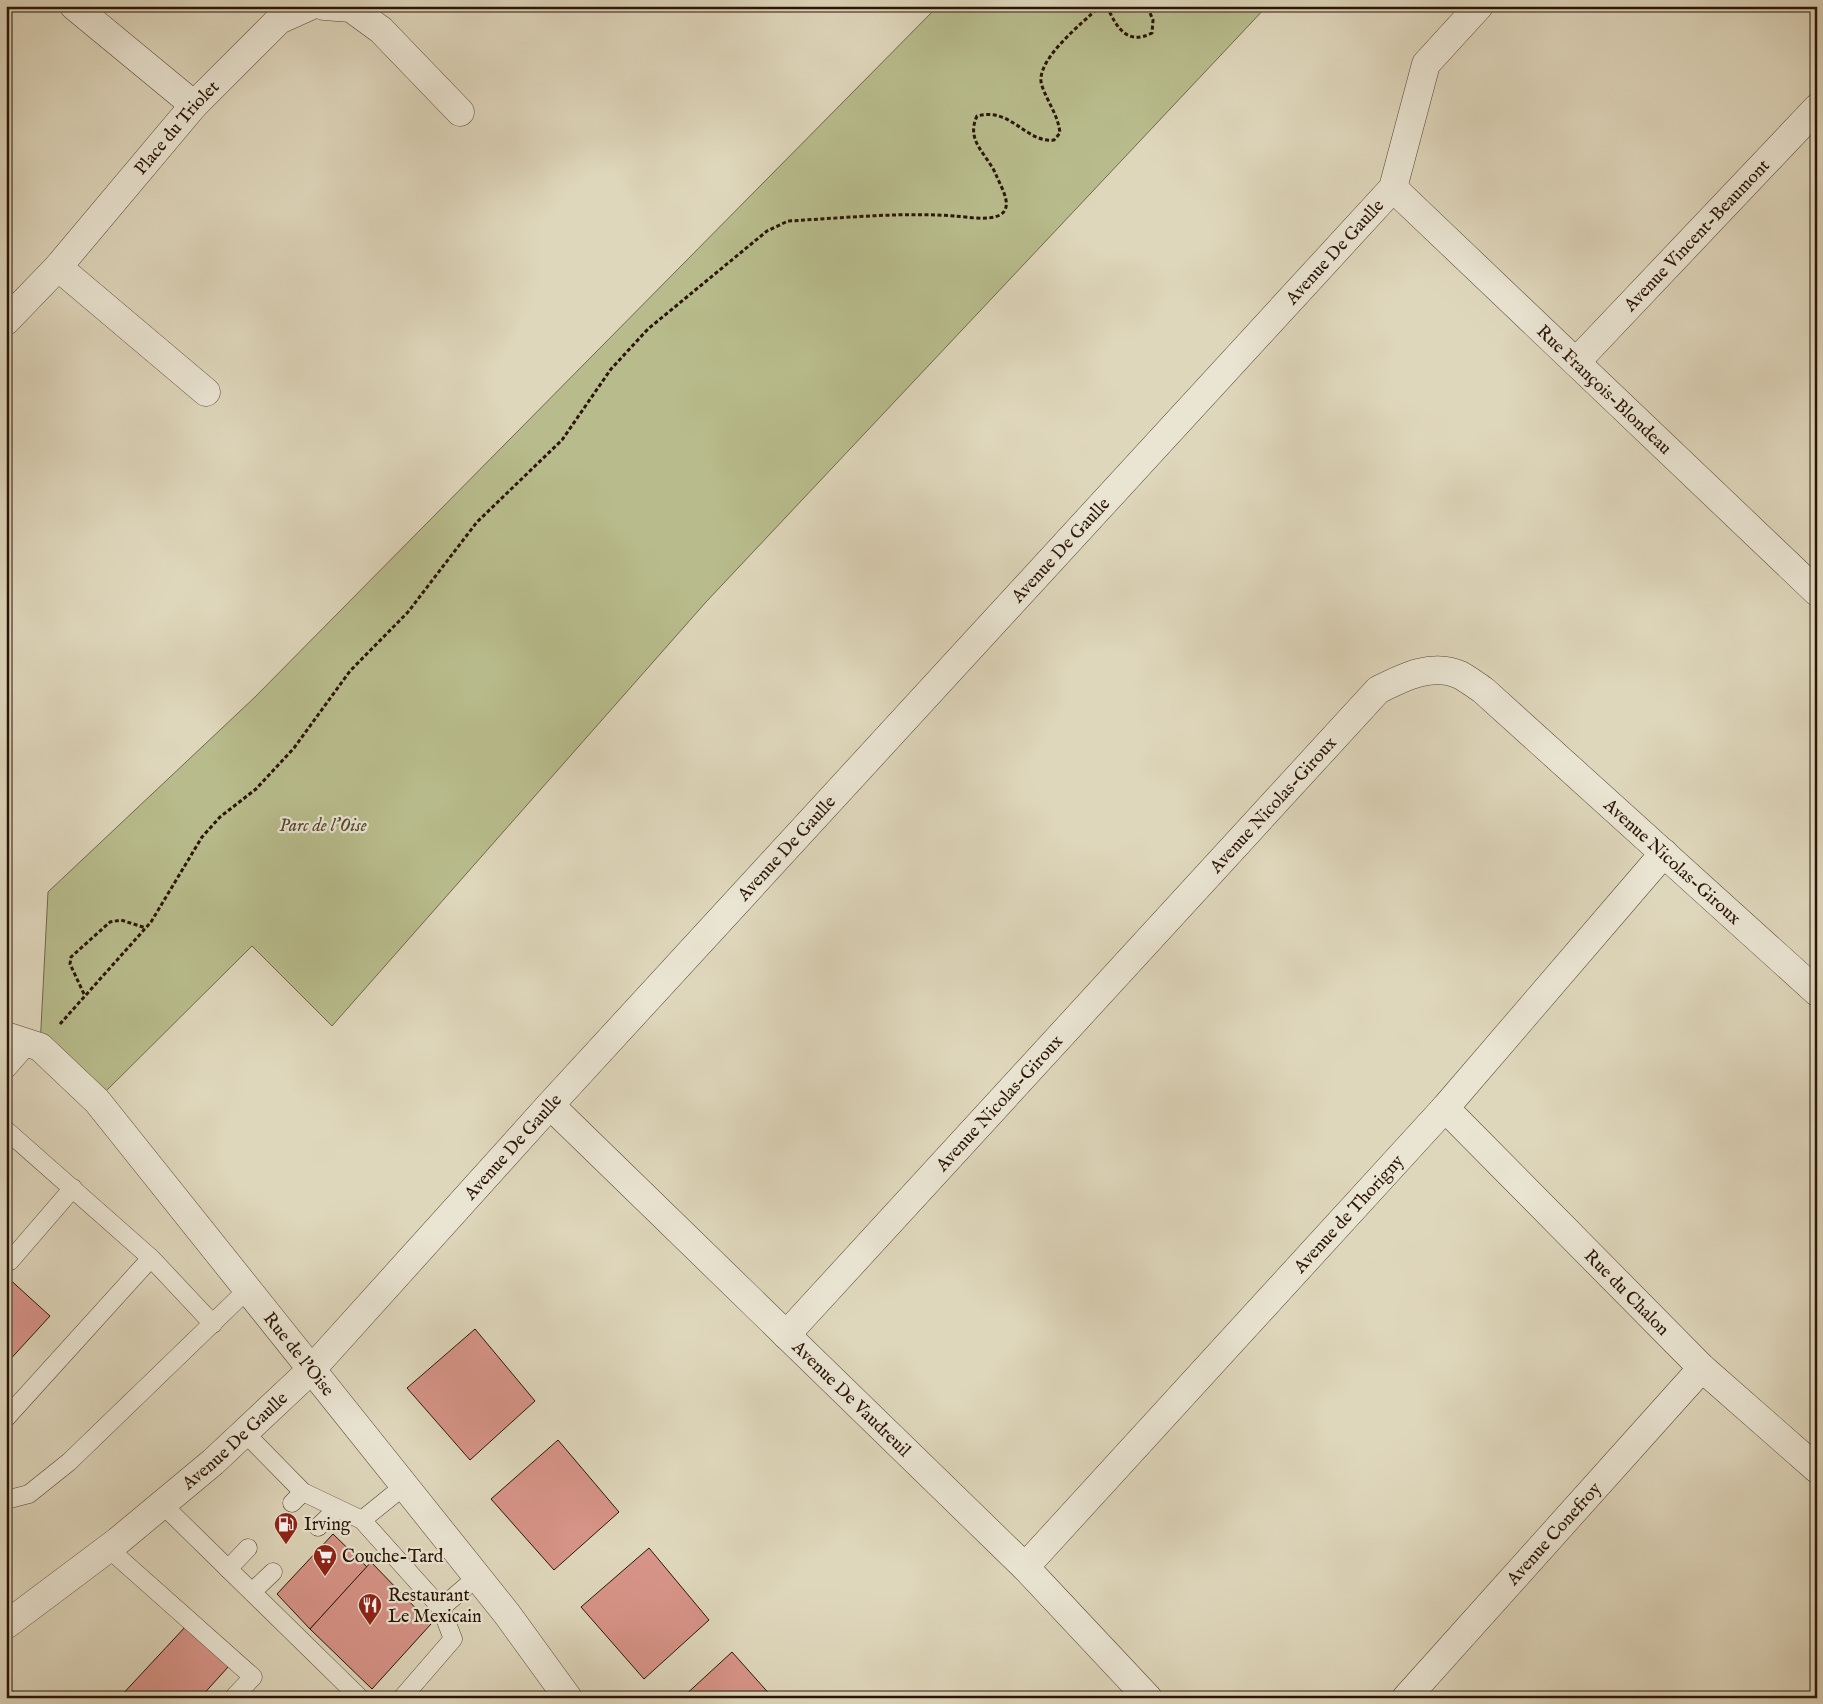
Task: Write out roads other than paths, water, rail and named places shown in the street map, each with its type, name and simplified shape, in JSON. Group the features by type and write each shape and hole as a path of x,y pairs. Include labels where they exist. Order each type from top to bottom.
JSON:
{"street":[{"path":"74,6 194,105"},
{"name":"Place du Triolet","path":"6,321 58,267 194,105 279,20 310,6"},
{"path":"324,6 352,8 381,30 460,112"},
{"name":"Avenue De Gaulle","path":"6,1625 109,1549 245,1433 311,1370 550,1105 1393,188 1426,64 1479,6"},
{"name":"Avenue Vincent-Beaumont","path":"1576,362 1817,108"},
{"name":"Rue François-Blondeau","path":"1393,188 1817,591"},
{"path":"58,267 206,392"},
{"name":"Avenue Nicolas-Giroux","path":"786,1335 1378,690 1404,677 1429,670 1458,674 1483,690 1817,992"},
{"name":"Avenue de Thorigny","path":"1025,1567 1446,1108 1664,853"},
{"name":"Rue de l'Oise","path":"25,1042 98,1100 247,1290 507,1614 568,1698"},
{"name":"Avenue De Vaudreuil","path":"550,1105 1025,1567 1148,1698"},
{"name":"Rue du Chalon","path":"1446,1108 1702,1368 1817,1468"},
{"name":"Avenue Conefroy","path":"1406,1698 1702,1368"}],"lane":[{"path":"6,1070 25,1042"},
{"path":"6,1130 151,1258 213,1324"},
{"path":"10,1261 72,1188"},
{"path":"6,1418 151,1258"},
{"path":"6,1500 29,1494 68,1462 247,1290"},
{"path":"245,1433 298,1497 337,1509 362,1520 442,1608 453,1639 402,1698"},
{"path":"362,1520 404,1486"},
{"path":"162,1504 360,1698"},
{"path":"318,1528 337,1509"},
{"path":"228,1569 248,1548"},
{"path":"109,1549 253,1677 234,1698"},
{"path":"252,1592 273,1572"},
{"path":"442,1608 477,1577"}],"place":[{"name":"Irving","path":"286,1545"},
{"name":"Couche-Tard","path":"325,1577"},
{"name":"Restaurant Le Mexicain","path":"370,1626"}],"park label":[{"name":"Parc de l’Oise","path":"323,825"}]}
